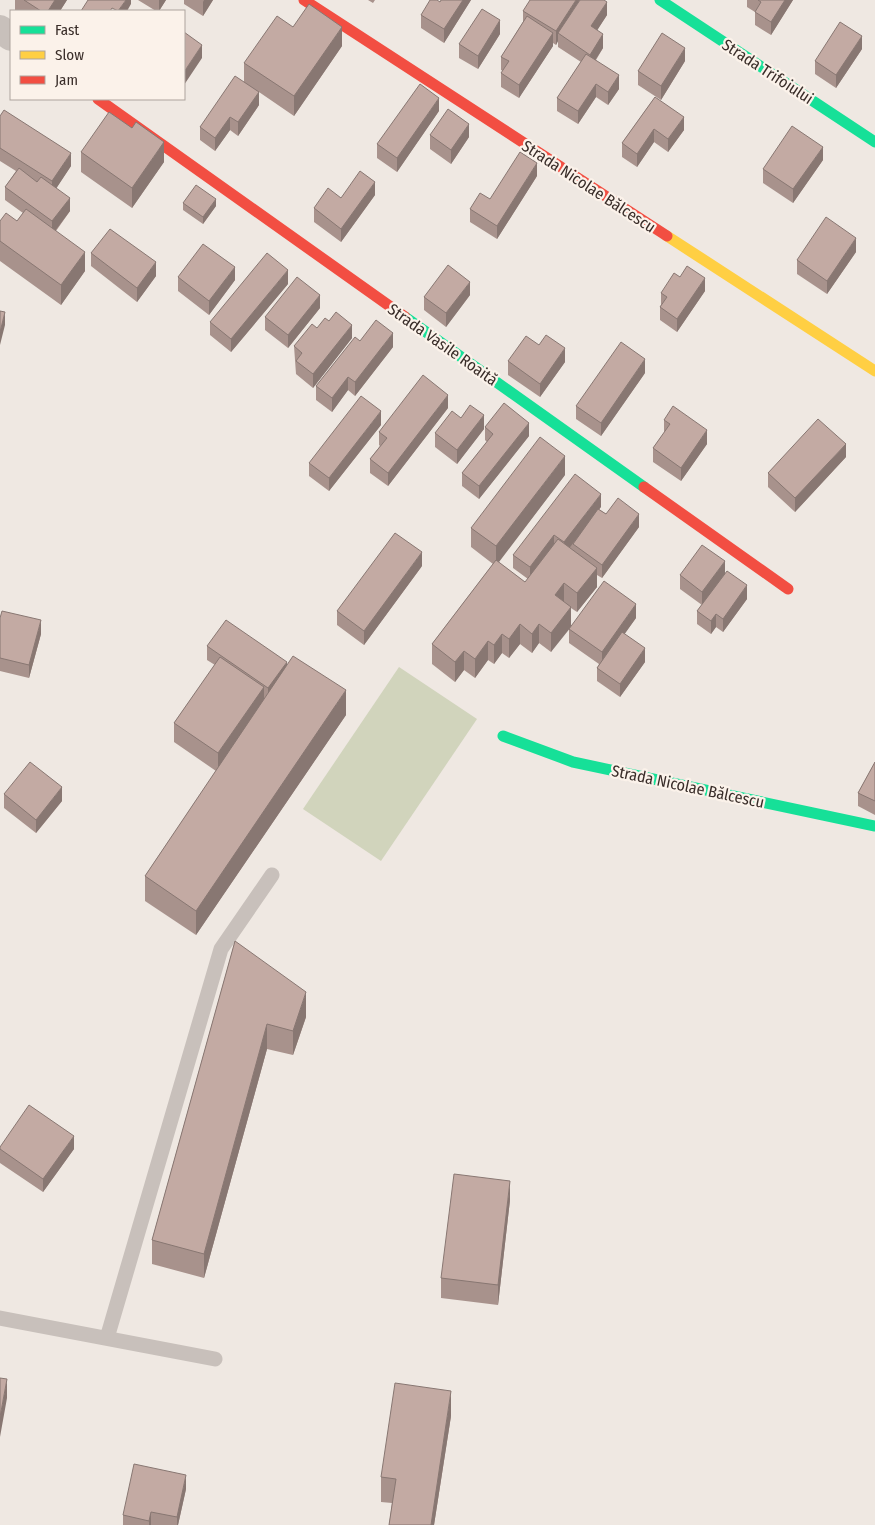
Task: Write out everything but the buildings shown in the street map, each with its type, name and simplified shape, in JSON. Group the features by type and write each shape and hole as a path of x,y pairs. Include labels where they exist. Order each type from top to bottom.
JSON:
{"street":[{"name":"Strada Nicolae Bălcescu","path":"304,0 875,371"},
{"name":"Strada Trifoiului","path":"660,0 875,142"},
{"name":"Strada Vasile Roaită","path":"99,100 788,589"},
{"name":"Strada Nicolae Bălcescu","path":"503,736 573,762 875,826"}],"lane":[{"path":"107,1338 221,949 272,874"},
{"path":"0,1318 215,1359"}],"green space":[{"path":"399,667 477,719 381,861 303,809"}],"traffic: fast":[{"path":"660,0 875,142"},
{"path":"405,317 644,487"},
{"path":"503,736 573,762 875,826"}],"traffic: slow":[{"path":"667,236 875,371"}],"traffic: jam":[{"path":"304,0 667,236"},
{"path":"99,100 405,317"},
{"path":"644,487 788,589"}]}
